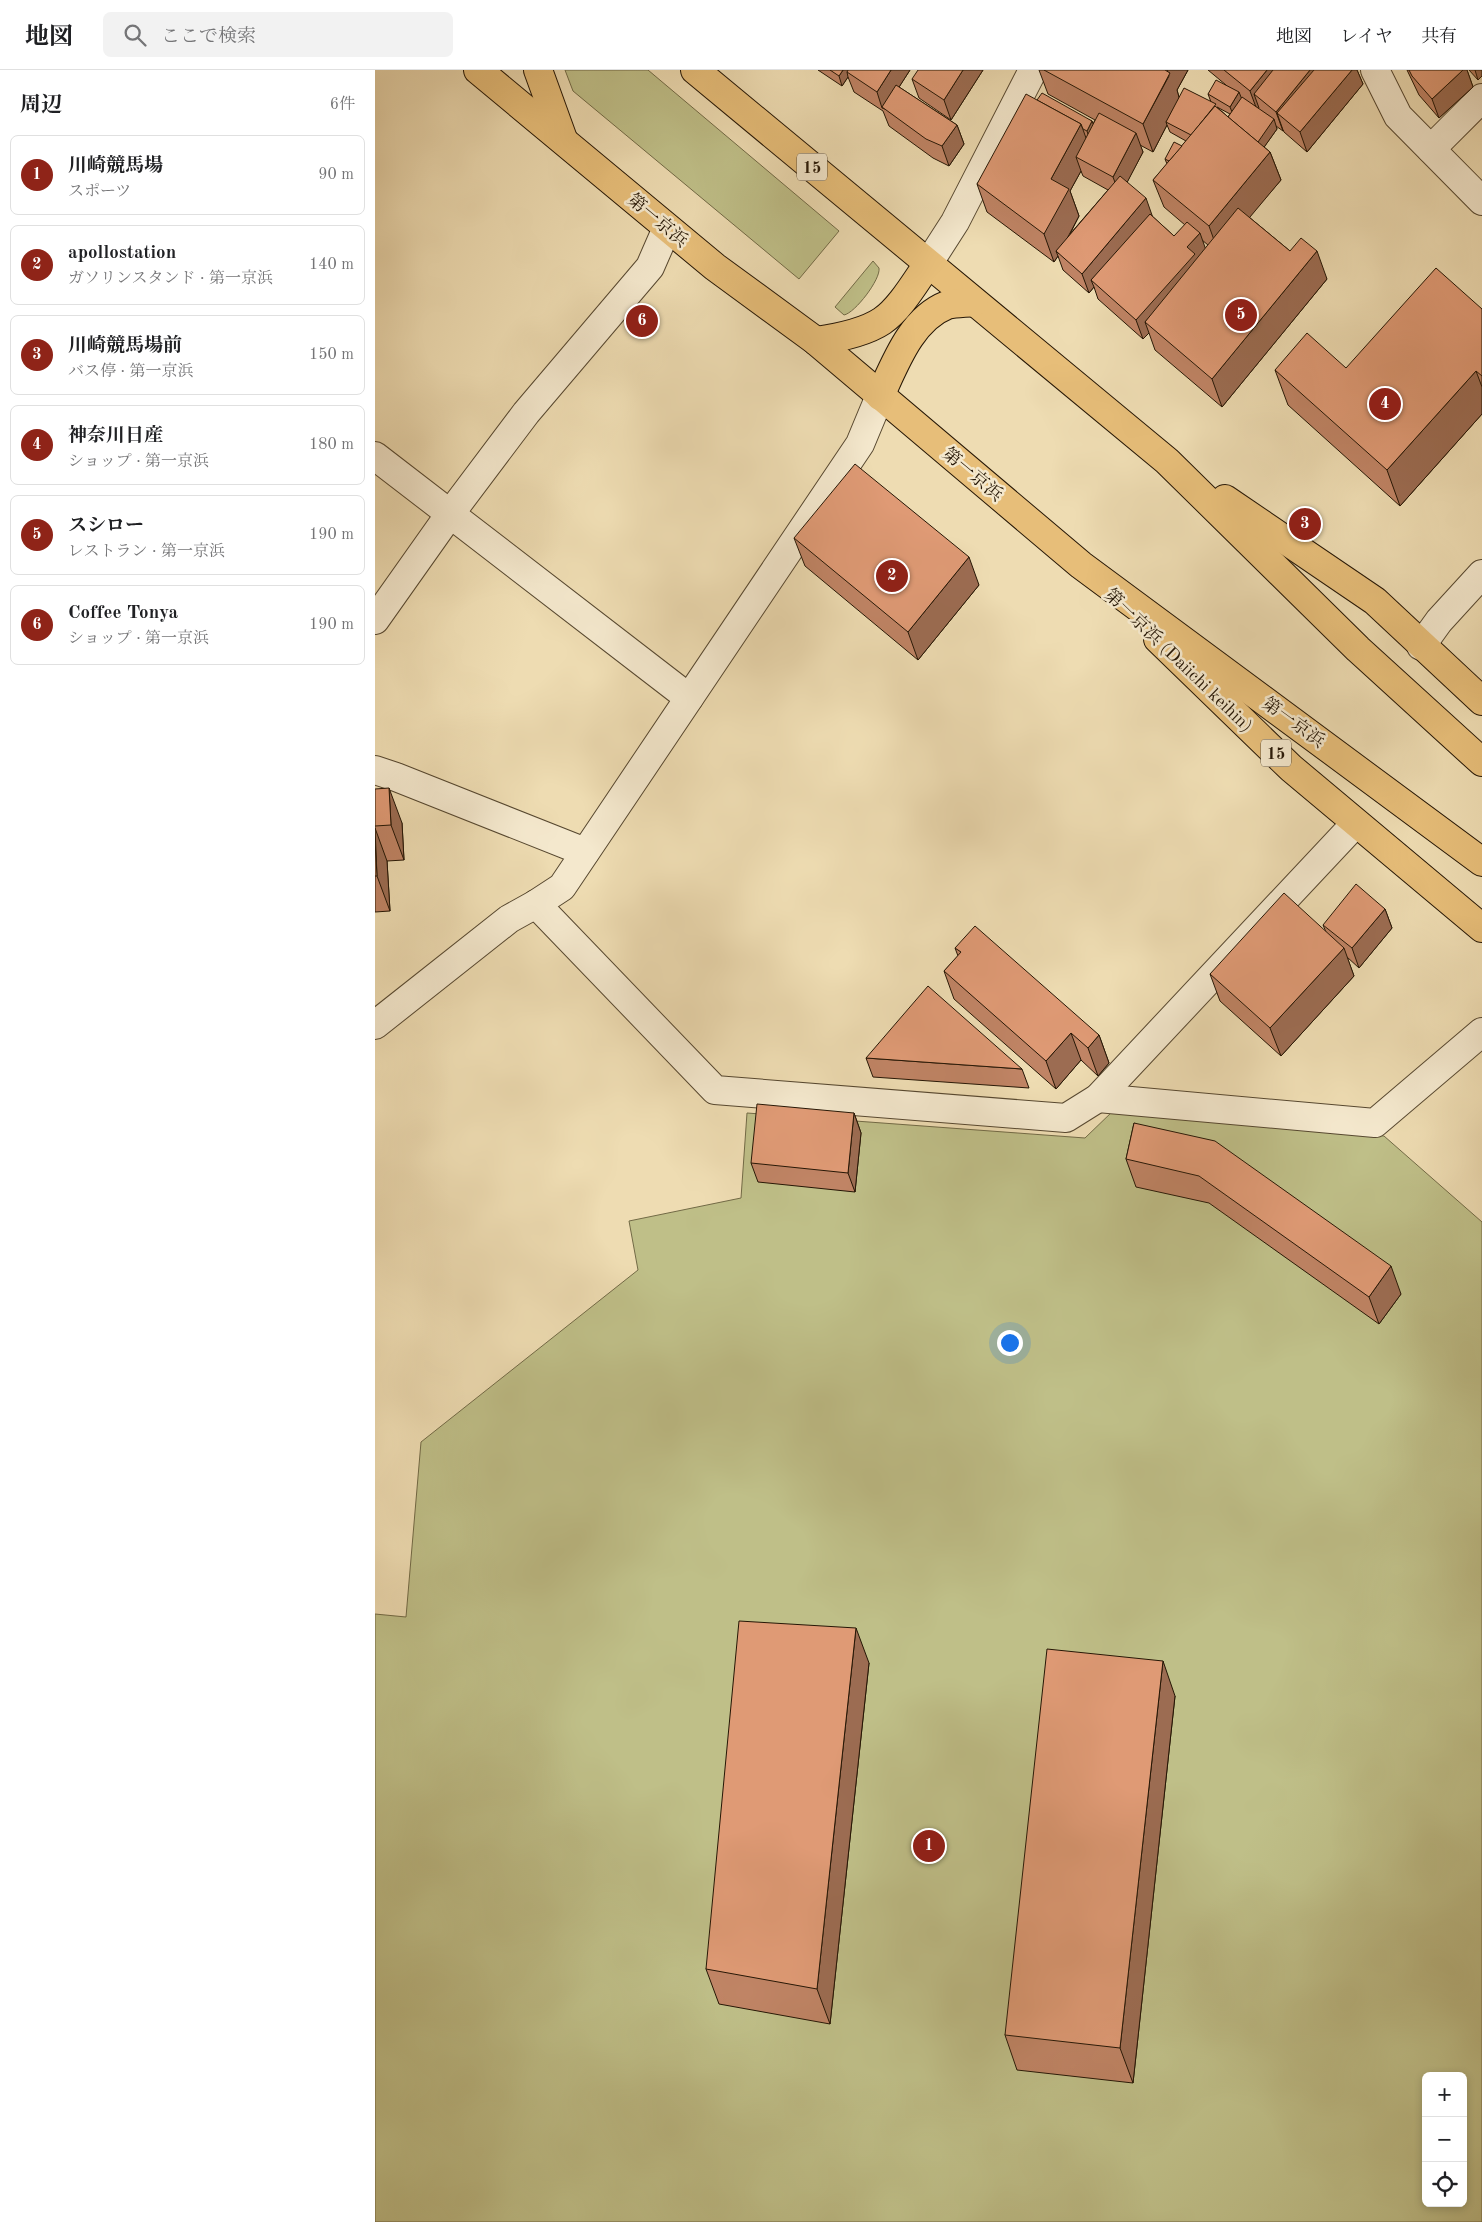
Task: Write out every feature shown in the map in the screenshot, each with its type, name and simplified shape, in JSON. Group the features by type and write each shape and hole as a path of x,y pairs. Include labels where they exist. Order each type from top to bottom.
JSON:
{"highway":[{"name":"第一京浜","path":"478,70 715,268 816,341 1081,565 1482,862"},
{"path":"538,70 565,143"},
{"name":"15","path":"695,70 1167,461 1358,649 1482,762"},
{"path":"816,341 835,338 882,320 907,293 928,264"},
{"path":"881,396 904,345 927,319 948,305 974,302"},
{"path":"1167,461 1375,601 1482,701"},
{"name":"第一京浜 (Daiichi keihin)","path":"1081,565 1291,768 1355,824 1482,928"}],"street":[{"path":"928,264 955,222 1033,70"},
{"path":"1375,70 1398,116 1482,201"},
{"path":"1431,149 1482,98"},
{"path":"375,620 450,514 527,413 650,267 667,228"},
{"path":"375,1024 509,919 562,887 860,444 881,396"},
{"path":"375,456 689,698"},
{"path":"1421,646 1439,621 1482,574"},
{"path":"375,770 585,852"},
{"path":"536,904 715,1090 1066,1118 1098,1098 1355,824"},
{"path":"1098,1098 1375,1123 1482,1032"}],"green space":[{"path":"565,70 648,70 839,231 799,279 573,91"},
{"path":"873,261 879,268 876,280 860,302 849,313 844,315 835,307"},
{"path":"1114,1110 1384,1136 1482,1222 1482,2222 375,2222 375,1614 406,1617 421,1442 638,1270 629,1221 741,1198 747,1113 1085,1138"}],"building":[{"path":"830,70 843,70 839,76"},
{"path":"848,70 891,70 877,92 847,72"},
{"path":"918,70 963,70 944,100 912,79"},
{"path":"1044,70 1165,70 1170,73 1143,124"},
{"path":"1224,70 1267,70 1250,91"},
{"path":"1273,70 1310,70 1276,112 1254,94"},
{"path":"1314,70 1352,70 1300,132 1277,113"},
{"path":"1409,70 1463,70 1432,99"},
{"path":"1216,80 1239,92 1230,107 1208,94"},
{"path":"896,85 957,125 942,146 926,139 882,107"},
{"path":"1184,88 1216,104 1191,135 1166,122"},
{"path":"1042,93 1092,121 1087,131 1083,129 1081,124 1037,100"},
{"path":"1026,94 1081,124 1051,179 1069,189 1044,234 977,184"},
{"path":"1242,97 1274,119 1258,142 1228,117"},
{"path":"1215,106 1270,152 1209,226 1153,180"},
{"path":"1099,113 1136,133 1113,177 1076,157"},
{"path":"1174,142 1182,146 1169,161 1165,159"},
{"path":"1120,176 1146,198 1082,274 1056,251"},
{"path":"1238,208 1290,251 1301,238 1317,251 1212,379 1145,322"},
{"path":"1150,214 1174,236 1187,222 1200,233 1187,247 1195,254 1136,320 1091,280"},
{"path":"1436,268 1482,309 1482,376 1476,371 1387,470 1275,370 1307,333 1346,368"},
{"path":"855,464 969,557 908,632 794,538"},
{"path":"389,788 391,825 375,826 375,789"},
{"path":"375,841 377,876 375,876"},
{"path":"1356,884 1385,909 1352,948 1323,925"},
{"path":"1284,893 1344,948 1270,1028 1210,974"},
{"path":"975,926 1099,1035 1088,1048 1071,1033 1046,1061 944,971 961,952 955,948"},
{"path":"928,986 1022,1069 866,1058"},
{"path":"757,1104 854,1113 848,1173 751,1163"},
{"path":"1134,1123 1215,1141 1391,1266 1369,1297 1199,1176 1126,1159"},
{"path":"739,1621 856,1628 817,1989 706,1969"},
{"path":"1047,1649 1163,1661 1120,2048 1005,2035"}],"place":[{"name":"スシロー","path":"1241,315"},
{"name":"Coffee Tonya","path":"642,321"},
{"name":"神奈川日産","path":"1385,404"},
{"name":"川崎競馬場前","path":"1305,524"},
{"name":"apollostation","path":"892,576"},
{"name":"川崎競馬場","path":"929,1846"}]}
